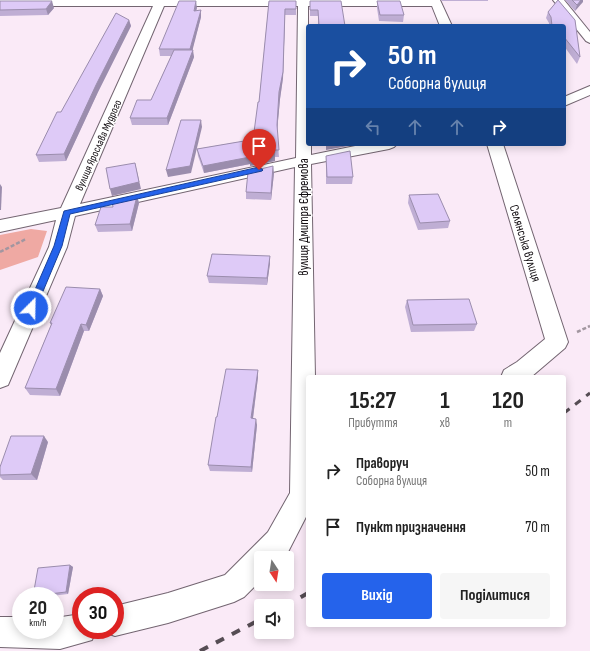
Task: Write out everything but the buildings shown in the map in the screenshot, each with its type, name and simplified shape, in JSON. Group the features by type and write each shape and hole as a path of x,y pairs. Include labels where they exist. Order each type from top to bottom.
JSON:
{"street":[{"path":"558,0 590,39"},
{"name":"вулиця Ярослава Мудрого","path":"0,378 58,246 67,213 160,2"},
{"name":"вулиця Дмитра Єфремова","path":"270,551 278,542 303,495 306,435 303,2"},
{"path":"0,3 436,2 445,24"},
{"path":"566,101 590,90"},
{"path":"0,226 67,213 303,160 378,146"},
{"name":"Селянська вулиця","path":"496,146 557,342 525,369 515,375"},
{"name":"вулиця Дмитра Єфремова","path":"124,619 168,608 234,587 254,567"},
{"path":"0,632 60,634 72,631"}],"shaded area":[{"path":"31,229 47,231 38,257 0,270 0,235"}],"railway":[{"path":"566,411 590,393"},
{"path":"294,601 306,594"},
{"path":"200,651 254,623"}],"route":[{"path":"31,308 58,246 67,213 127,200 172,188 259,170"}]}
